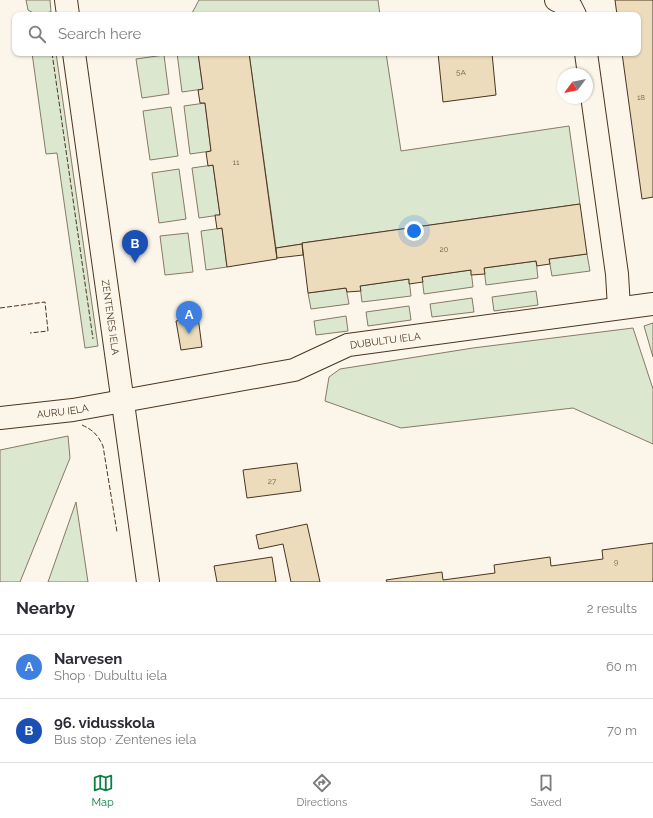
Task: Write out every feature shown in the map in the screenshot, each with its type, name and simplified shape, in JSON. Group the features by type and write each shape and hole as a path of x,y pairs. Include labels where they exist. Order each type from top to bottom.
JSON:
{"street":[{"path":"66,0 68,12"},
{"path":"556,0 571,7 574,12"},
{"name":"ZENTENES IELA","path":"74,56 124,401 148,582"},
{"path":"586,56 617,274 619,308"},
{"name":"DUBULTU IELA","path":"124,401 294,370 348,345 653,304"},
{"name":"AURU IELA","path":"0,418 73,410 124,401"}],"green space":[{"path":"26,0 50,0 51,12 32,12 28,10"},
{"path":"199,0 378,0 380,12 193,12"},
{"path":"32,56 56,56 98,346 85,348 57,153 46,154"},
{"path":"164,56 169,94 142,98 136,59"},
{"path":"177,56 198,56 203,89 182,92"},
{"path":"249,56 386,56 401,151 569,126 580,204 302,243 276,248"},
{"path":"205,103 211,151 190,154 184,106"},
{"path":"171,107 178,156 150,160 143,111"},
{"path":"213,165 220,215 199,218 192,168"},
{"path":"179,169 186,219 159,223 152,173"},
{"path":"222,228 227,267 206,270 201,231"},
{"path":"188,233 193,272 165,275 160,236"},
{"path":"587,254 590,271 552,276 549,259"},
{"path":"536,261 538,278 486,285 484,268"},
{"path":"471,270 473,287 424,294 422,277"},
{"path":"409,279 411,296 362,302 360,286"},
{"path":"346,288 349,304 311,309 308,293"},
{"path":"536,291 538,305 494,311 492,297"},
{"path":"472,298 474,312 432,317 430,304"},
{"path":"409,306 411,320 368,326 366,312"},
{"path":"346,316 348,331 316,335 314,321"},
{"path":"653,323 653,357 644,326"},
{"path":"633,328 653,389 653,444 573,408 401,428 325,401 329,377 340,369 473,348"},
{"path":"68,436 70,458 20,582 0,582 0,450"},
{"path":"76,502 88,582 48,582"}],"building":[{"path":"615,0 653,0 653,197 642,199 622,56 641,56 641,12 617,12"},
{"path":"198,56 249,56 277,259 227,267 222,228 217,229 215,215 220,215 213,165 208,166 206,152 211,151 205,103 200,103 198,90 203,89"},
{"path":"438,56 492,56 496,95 443,102"},
{"path":"580,204 587,254 549,259 550,264 537,266 536,261 484,268 485,274 471,275 471,270 422,277 423,282 409,284 409,279 360,286 361,291 347,292 346,288 308,293 302,243"},
{"path":"302,244 303,255 277,258 276,248"},
{"path":"198,317 202,347 181,350 176,321"},
{"path":"297,463 301,491 247,498 243,470"},
{"path":"307,524 320,582 291,582 283,544 259,549 256,535"},
{"path":"653,543 653,582 387,582 386,580 442,572 443,580 495,573 494,565 550,557 551,566 603,559 602,550"},
{"path":"272,557 276,582 217,582 214,566"}],"fence":[{"path":"52,56 93,339"},
{"path":"0,308 45,302 48,331 30,333"},
{"path":"82,425 95,433 103,446 117,532"}],"place":[{"name":"96. vidusskola","path":"135,263"},
{"name":"Narvesen","path":"189,334"}]}
